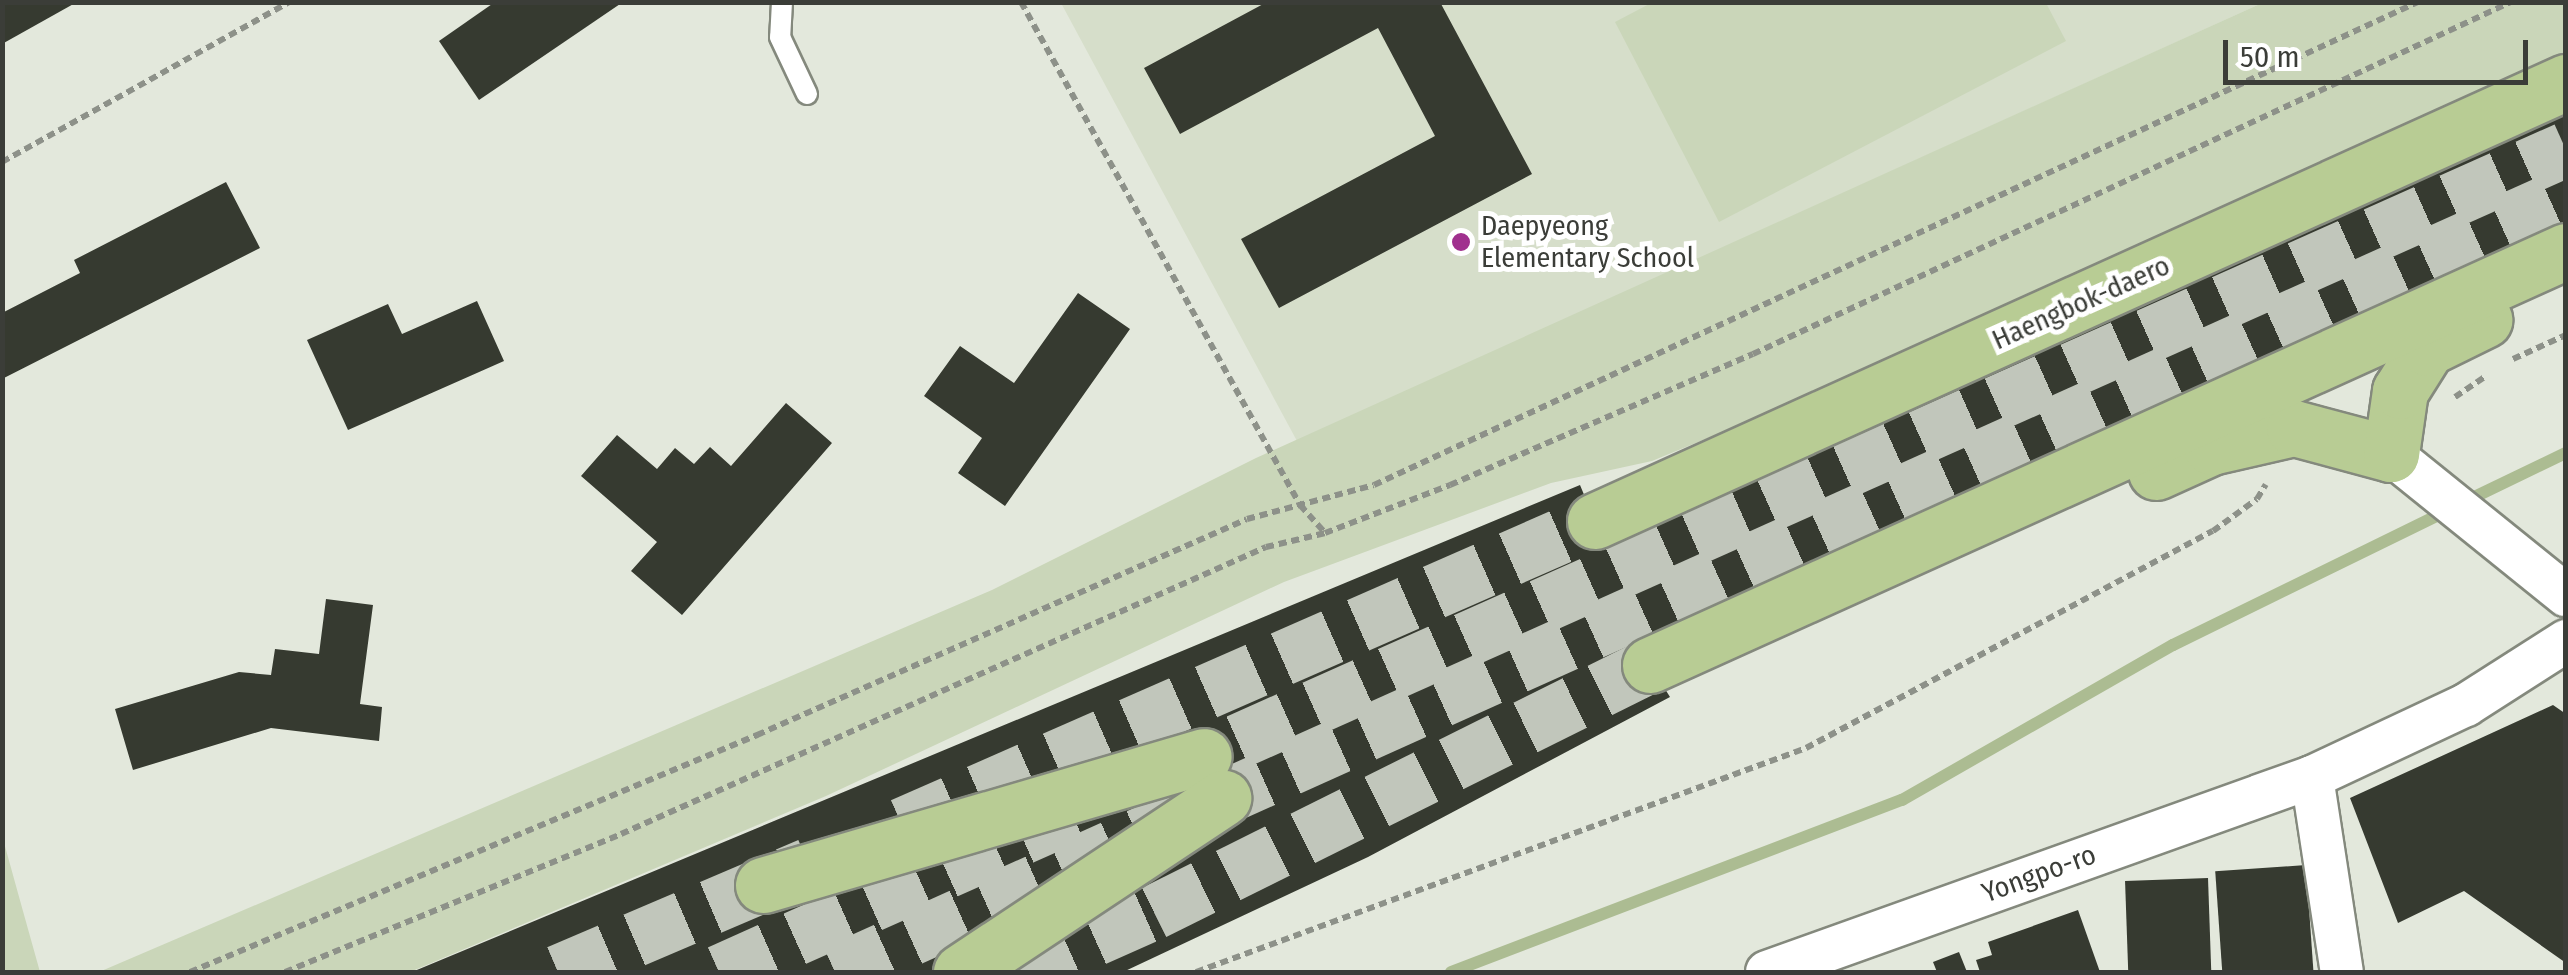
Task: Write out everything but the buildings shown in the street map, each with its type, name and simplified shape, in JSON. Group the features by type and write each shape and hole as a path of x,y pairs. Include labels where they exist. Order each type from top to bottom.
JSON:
{"highway":[{"name":"Haengbok-daero","path":"1595,521 2566,82"},
{"path":"1650,665 1998,502 2566,250"},
{"path":"1998,502 2105,496 2211,447 2294,428 2390,454 2400,391 2427,348 2566,278"},
{"path":"764,885 1213,777 961,972"}],"street":[{"path":"2390,454 2566,595"},
{"name":"Yongpo-ro","path":"1767,972 2312,778 2466,705 2566,641"},
{"path":"2312,778 2342,972"}],"lane":[{"path":"782,2 780,36 807,94"}],"path":[{"path":"2,162 290,2"},
{"path":"1021,2 1300,505 1324,533"},
{"path":"190,972 757,736 1247,518 1374,485 2418,2"},
{"path":"285,972 620,834 1266,547 1324,533 1753,354 2511,2"},
{"path":"2509,360 2566,335"},
{"path":"2400,391 2448,401 2494,371"},
{"path":"1196,972 1806,748 1936,684 2213,531 2258,499 2294,428"}],"shaded area":[{"path":"1653,2 2046,3 2066,41 1719,222 1615,22"},
{"name":"Daepyeong Elementary School","path":"1061,3 2262,3 1297,441"},
{"path":"2262,3 2565,3 2565,55 1875,369 1652,461 1551,483 1284,582 826,796 410,972 99,972 992,590 1256,458"},
{"path":"3,839 21,904 40,972 3,972"}],"waterway":[{"path":"2464,502 2566,453"},
{"path":"1451,972 1902,800 2173,645 2446,511"}],"tunnel":[{"path":"1162,775 2566,149"},
{"path":"835,972 2566,194"},
{"path":"902,825 1595,521"},
{"path":"1019,972 1154,912 1650,665"},
{"path":"719,972 1088,808"},
{"path":"558,972 809,865"}],"place":[{"name":"Daepyeong Elementary School","path":"1461,242"}]}
